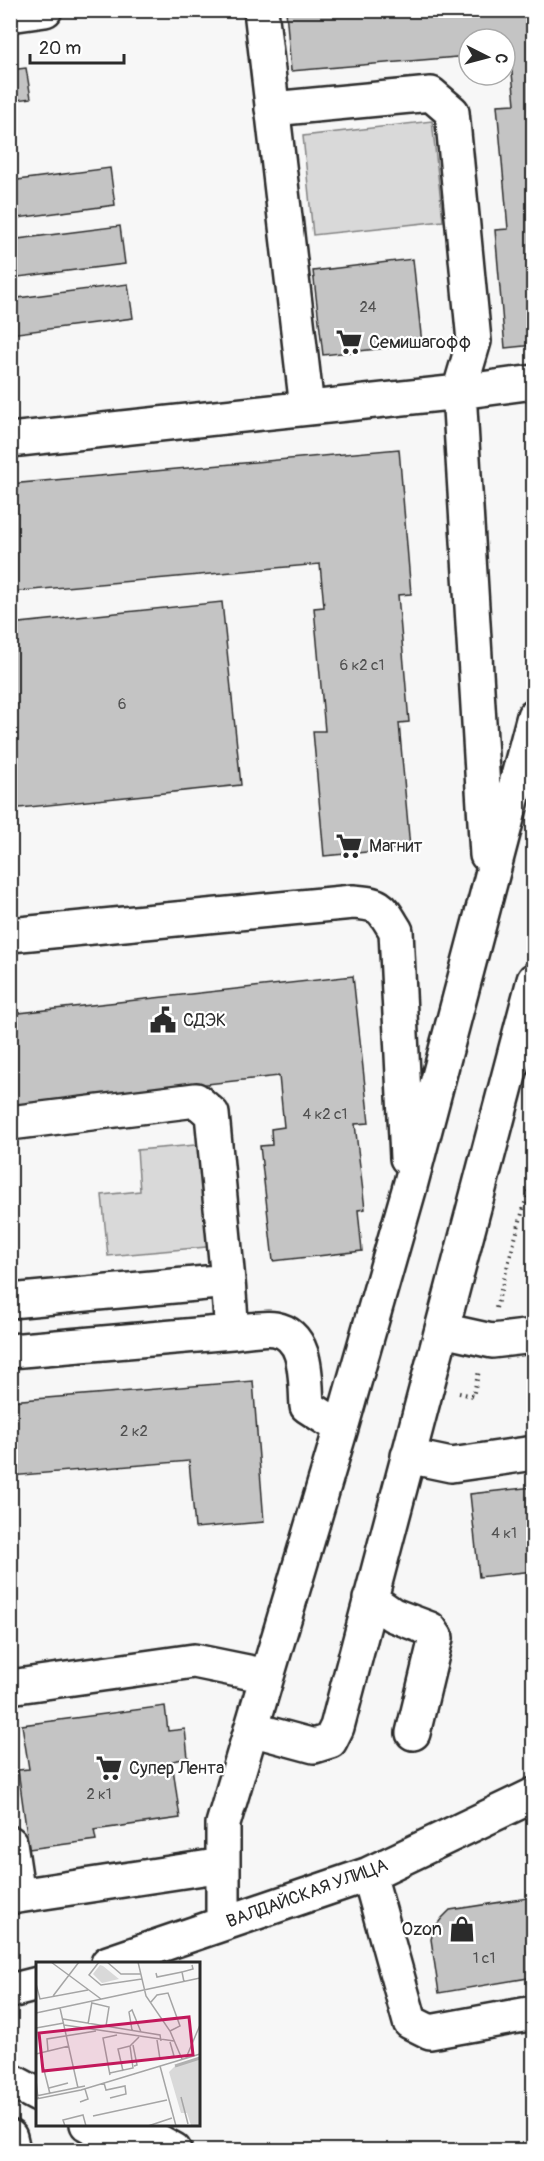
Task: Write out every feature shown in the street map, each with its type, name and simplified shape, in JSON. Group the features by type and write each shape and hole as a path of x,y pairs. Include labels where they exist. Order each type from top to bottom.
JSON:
{"street":[{"path":"10,15 45,10"},
{"path":"261,10 307,408"},
{"path":"272,109 431,94 452,112 474,341 459,392 489,884"},
{"path":"10,440 534,382"},
{"path":"223,1923 223,1824 409,1190 534,716"},
{"path":"10,935 353,902 375,904 386,914 396,931 409,1190"},
{"path":"251,1729 314,1746 330,1741 337,1727 534,980"},
{"path":"401,1021 408,1026 424,1030 435,1029 453,1019"},
{"path":"10,1123 196,1100 212,1114 232,1332"},
{"path":"10,1300 228,1281"},
{"path":"10,1351 276,1329 294,1338 303,1356 307,1407 341,1428"},
{"path":"442,1330 492,1341 534,1336"},
{"path":"408,1456 451,1465 534,1453"},
{"path":"370,1599 393,1615 430,1629 436,1638 413,1733"},
{"path":"10,1687 194,1661 267,1676"},
{"name":"ВАЛДАЙСКАЯ УЛИЦА","path":"111,1962 369,1874 534,1795"},
{"path":"10,1843 18,1896 223,1865"},
{"path":"369,1874 410,2022 430,2032 534,2013"},
{"path":"10,1991 36,1984"},
{"path":"10,2060 36,2073"},
{"path":"10,2080 36,2094"},
{"path":"89,2125 133,2151"},
{"path":"129,2125 174,2151"},
{"path":"10,2137 13,2151"}],"shaded area":[{"path":"432,121 443,221 313,235 303,136"},
{"path":"207,1144 217,1246 108,1256 102,1195 140,1191 137,1150"}],"building":[{"path":"286,10 534,10 534,345 505,348 495,230 508,229 497,105 515,104 513,87 517,87 517,27 457,27 457,57 291,71"},
{"path":"26,68 31,98 10,101 10,70"},
{"path":"110,168 115,205 10,219 10,181"},
{"path":"120,226 125,264 10,278 10,240"},
{"path":"413,259 422,344 323,355 313,271"},
{"path":"128,284 133,318 10,334 10,299"},
{"path":"399,449 411,594 398,595 409,722 399,723 410,848 324,856 313,731 325,731 314,608 324,607 320,564 10,592 10,484"},
{"path":"222,602 241,785 10,809 10,624"},
{"path":"353,976 369,1123 355,1124 365,1209 358,1210 362,1251 273,1261 260,1146 272,1145 271,1129 284,1127 279,1076 10,1106 10,1014"},
{"path":"253,1381 264,1522 195,1528 189,1461 10,1476 10,1401"},
{"path":"534,1487 534,1571 479,1577 470,1494"},
{"path":"165,1706 168,1731 185,1729 188,1758 172,1761 180,1818 94,1830 96,1840 29,1849 18,1770 29,1769 22,1725"},
{"path":"534,1897 534,1977 439,1993 431,1939 435,1927 442,1918 450,1910"}],"place":[{"name":"Семишагофф","path":"349,342"},
{"name":"Магнит","path":"349,846"},
{"name":"СДЭК","path":"163,1020"},
{"name":"Супер Лента","path":"109,1768"},
{"name":"Ozon","path":"462,1929"}]}
